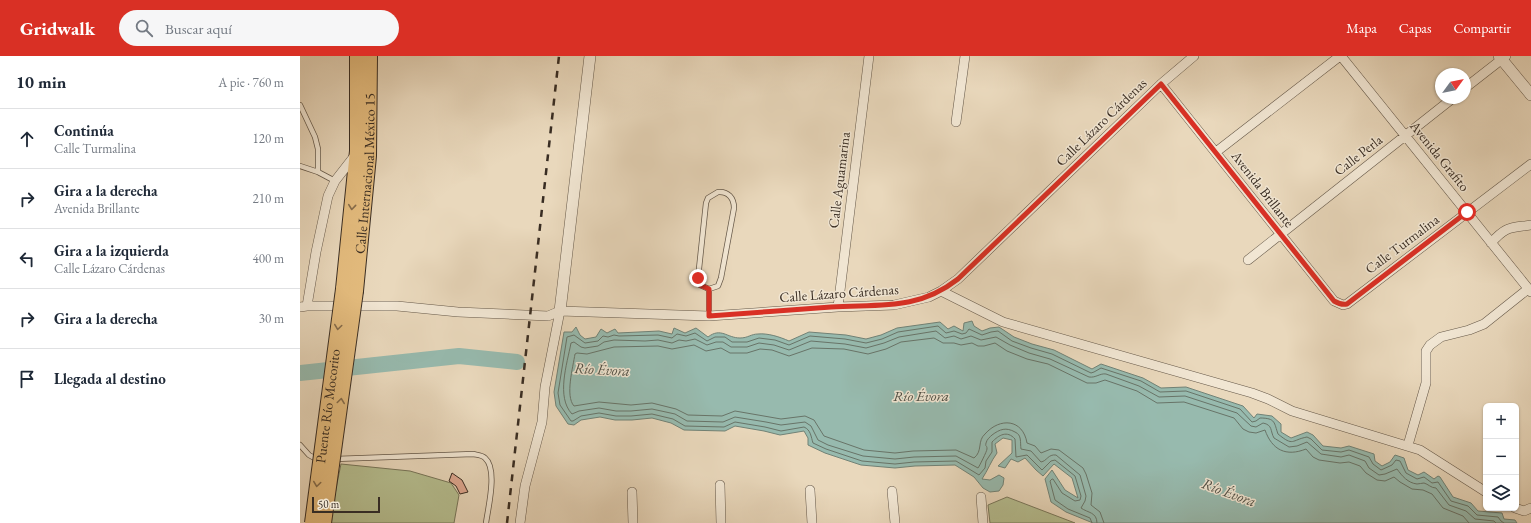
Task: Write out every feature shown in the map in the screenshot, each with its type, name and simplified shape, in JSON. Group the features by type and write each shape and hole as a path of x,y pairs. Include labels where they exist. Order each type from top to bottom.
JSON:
{"main road":[{"name":"Calle Internacional México 15","path":"350,290 357,151 357,56"},
{"name":"Calle Internacional México 15","path":"350,290 369,156 370,56"},
{"name":"Puente Río Mocorito","path":"312,523 350,290"},
{"name":"Puente Río Mocorito","path":"324,523 350,290"}],"street":[{"path":"520,523 525,486 542,422 545,388 560,312 590,56"},
{"name":"Calle Aguamarina","path":"838,307 869,56"},
{"path":"956,122 965,56"},
{"name":"Calle Lázaro Cárdenas","path":"304,307 397,306 458,312 548,316 560,312 709,316 838,307 894,305 918,300 941,291 958,279 1161,84 1194,56"},
{"path":"1216,152 1341,56"},
{"name":"Avenida Grafito","path":"1341,56 1491,243 1529,286"},
{"path":"1471,83 1502,57 1531,95"},
{"name":"Avenida Brillante","path":"1161,84 1334,301 1343,305 1347,304"},
{"name":"Calle Perla","path":"1248,260 1445,104"},
{"path":"304,307 328,196 335,181 357,151"},
{"name":"Calle Turmalina","path":"1347,304 1531,164"},
{"path":"1491,243 1501,231 1509,228 1531,225"},
{"path":"1408,445 1426,383 1426,351 1430,345 1441,337 1469,330 1484,324 1529,286"},
{"path":"941,291 1003,322 1261,395 1292,411 1408,445 1430,456 1483,490"},
{"path":"720,485 721,523"},
{"path":"810,490 812,523"},
{"path":"892,491 895,523"},
{"path":"632,492 633,523"},
{"path":"981,498 983,523"},
{"path":"1519,509 1524,511 1531,508"}],"lane":[{"path":"300,105 315,137 318,149 318,172"},
{"path":"300,166 318,172 335,181"},
{"path":"718,192 723,192 732,197 734,208 722,278 718,286 709,289 700,285 698,278 706,202 711,195 718,192"},
{"path":"709,289 709,316"},
{"path":"300,445 309,455 318,460 473,454 480,455 489,462 492,479 486,523"}],"green space":[{"path":"341,464 410,471 451,483 459,495 454,523 329,523"},
{"path":"1007,497 1075,523 990,523 988,505"}],"water":[{"name":"Río Évora","path":"972,321 974,326 982,331 999,327 1014,337 1054,350 1092,369 1101,364 1143,378 1161,388 1186,387 1243,406 1254,418 1257,414 1272,416 1281,424 1281,432 1291,438 1307,432 1313,435 1323,446 1341,448 1349,446 1374,454 1375,461 1382,466 1390,462 1395,455 1404,458 1408,470 1418,475 1424,472 1434,479 1438,476 1440,477 1453,497 1471,503 1478,511 1502,513 1504,519 1515,520 1517,523 1093,523 1066,512 1051,502 1045,479 1052,470 1065,490 1078,498 1072,478 1054,464 1043,476 1025,458 1018,462 1011,459 1005,468 998,466 1012,453 1012,440 1003,438 995,444 997,453 982,479 990,480 999,475 1004,478 1003,485 999,491 990,492 983,488 974,477 955,465 895,468 861,465 825,453 808,445 808,438 804,431 780,435 735,426 725,431 684,430 671,423 652,418 615,420 600,417 581,420 574,425 568,424 556,406 554,392 564,332 572,332 576,327 580,335 585,339 596,337 601,329 607,333 615,329 618,333 659,331 672,334 674,328 685,333 696,328 708,337 717,333 735,338 756,334 766,334 789,341 809,332 846,335 866,339 881,335 897,328 940,322 948,329 954,326 963,331 964,323"}],"building":[{"path":"452,473 462,480 468,492 460,494 456,486 449,481"}],"waterway":[{"name":"Río Évora","path":"300,373 459,356 517,362"}],"railway":[{"path":"507,523 559,56"}],"route":[{"path":"698,278 700,285 709,289 709,316 838,307 894,305 929,297 950,286 958,279 1161,84 1334,301 1339,304 1347,304 1467,212"}]}
